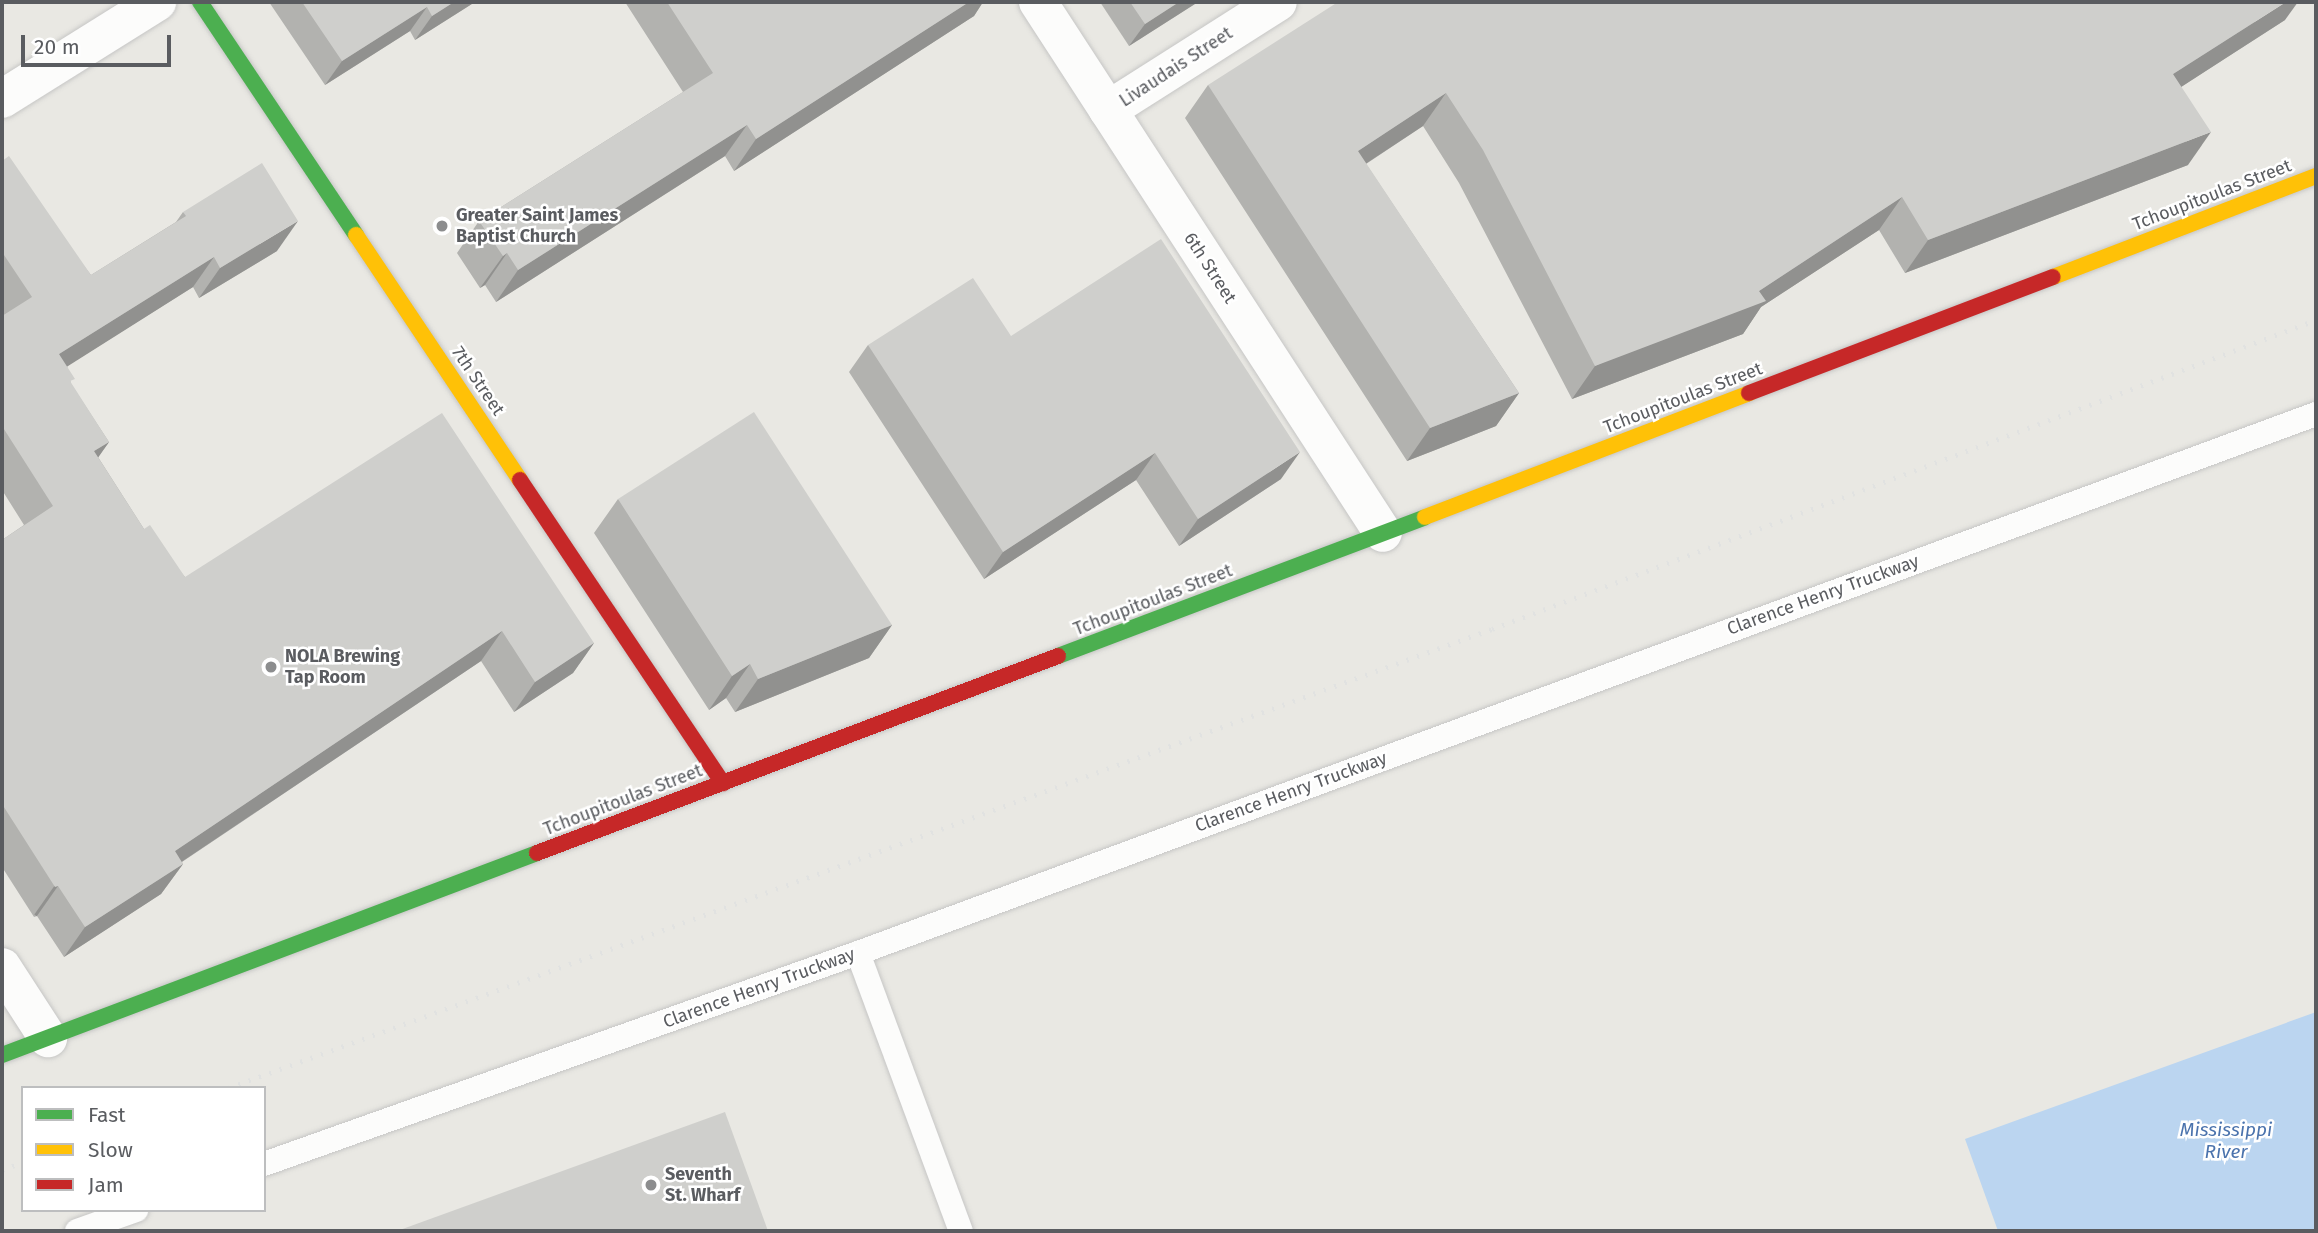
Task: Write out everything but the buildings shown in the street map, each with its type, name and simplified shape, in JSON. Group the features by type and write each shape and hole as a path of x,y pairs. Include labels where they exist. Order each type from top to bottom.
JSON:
{"street":[{"path":"2,99 157,2"},
{"name":"7th Street","path":"200,2 723,783"},
{"name":"6th Street","path":"1038,2 1383,533"},
{"name":"Livaudais Street","path":"1108,110 1278,2"},
{"name":"Tchoupitoulas Street","path":"2,1055 1383,533 2316,176"},
{"path":"2,967 48,1038"}],"lane":[{"name":"Clarence Henry Truckway","path":"266,1163 858,953 2316,414"},
{"path":"858,953 961,1231"},
{"path":"77,1231 130,1212"}],"water":[{"name":"Mississippi River","path":"2316,1012 2316,1231 1998,1231 1965,1139"}],"railway":[{"path":"234,1086 1492,629 2316,320"},
{"path":"2,1170 21,1163"}],"traffic: fast":[{"path":"200,2 356,235"},
{"path":"1058,656 1425,517"},
{"path":"2,1055 537,853"}],"traffic: slow":[{"path":"2053,277 2316,176"},
{"path":"356,235 520,480"},
{"path":"1425,517 1749,393"}],"traffic: jam":[{"path":"1749,393 2053,277"},
{"path":"520,480 723,783"},
{"path":"537,853 1058,656"}],"place":[{"name":"Greater Saint James Baptist Church","path":"442,226"},
{"name":"NOLA Brewing Tap Room","path":"271,667"},
{"name":"Seventh St. Wharf","path":"651,1185"}]}
